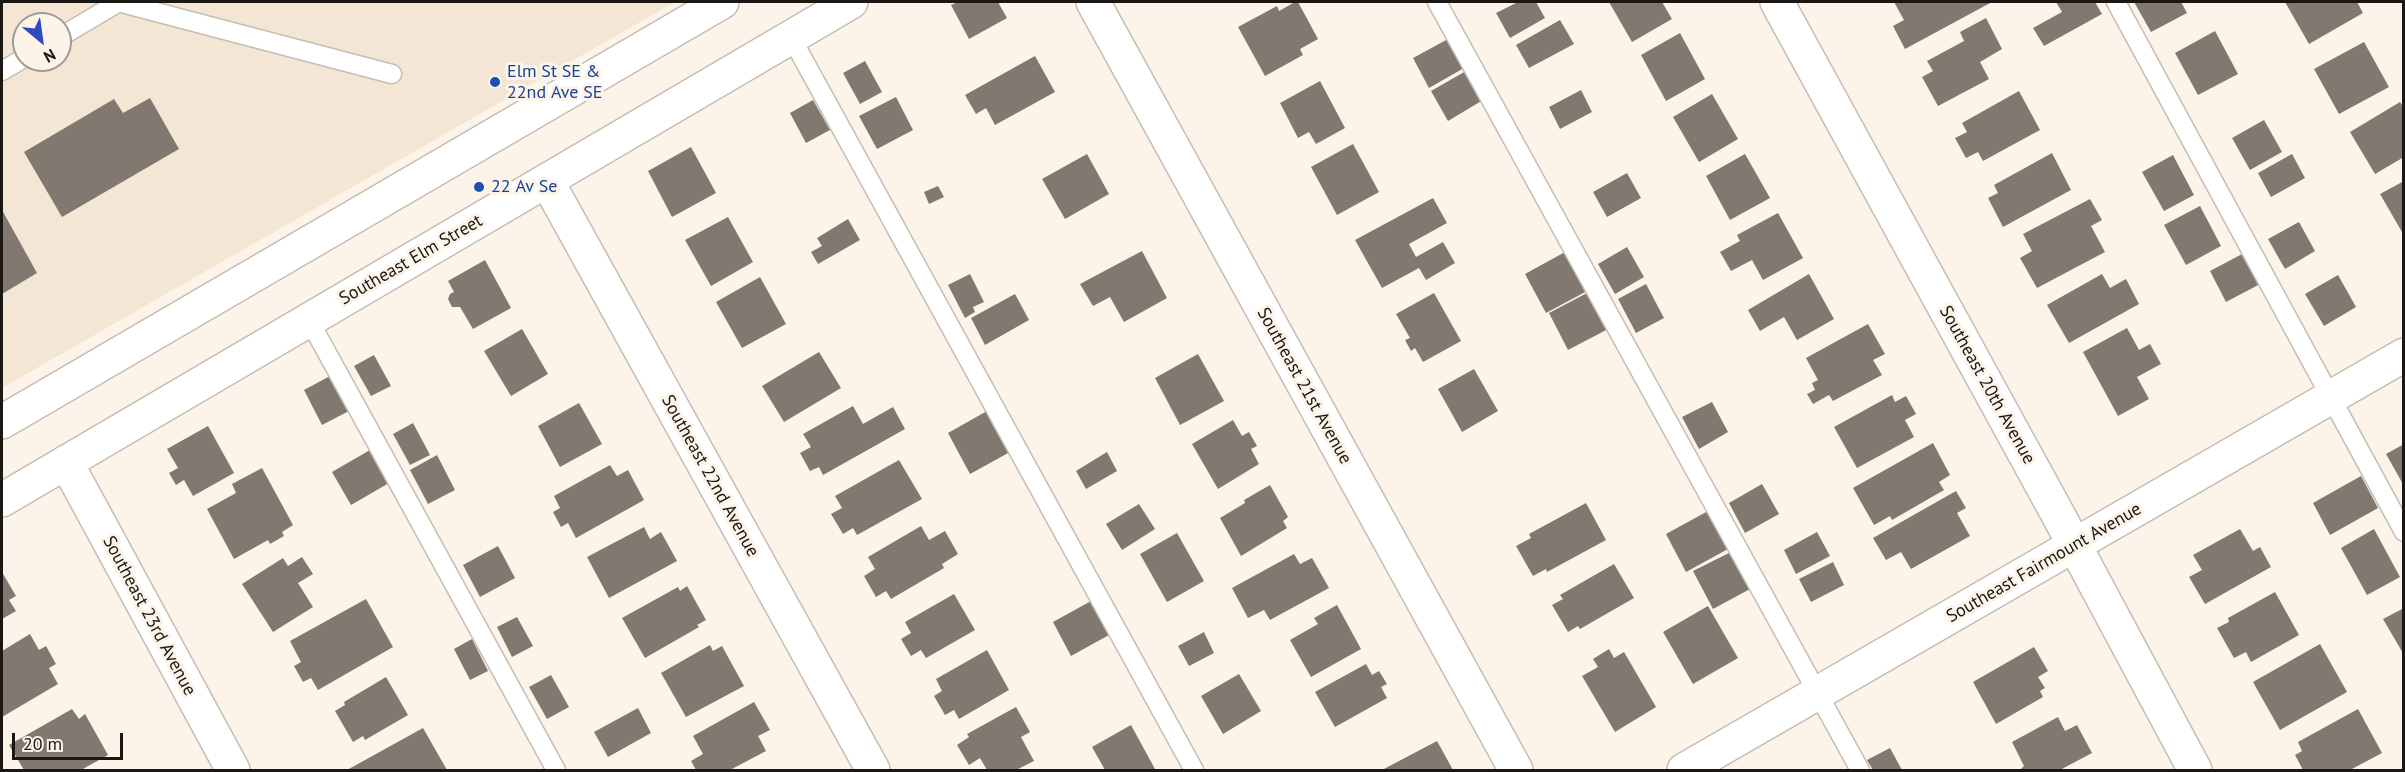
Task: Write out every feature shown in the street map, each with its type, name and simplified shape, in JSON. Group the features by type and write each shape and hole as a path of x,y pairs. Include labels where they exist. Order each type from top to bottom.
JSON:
{"street":[{"path":"2,422 722,2"},
{"name":"Southeast Elm Street","path":"2,500 851,2"},
{"name":"Southeast 21st Avenue","path":"1093,2 1516,771"},
{"name":"Southeast 20th Avenue","path":"1777,2 2195,771"},
{"name":"Southeast 22nd Avenue","path":"547,181 873,771"},
{"name":"Southeast Fairmount Avenue","path":"1684,771 2403,355"},
{"name":"Southeast 23rd Avenue","path":"66,462 233,771"}],"lane":[{"path":"72,30 118,2 392,74"},
{"path":"1437,2 1860,771"},
{"path":"2116,2 2403,532"},
{"path":"791,37 1194,771"},
{"path":"309,320 556,771"}],"shaded area":[{"path":"2,2 675,2 2,388"}],"building":[{"path":"958,2 998,2 1007,18 969,39 951,5"},
{"path":"1298,2 1318,39 1300,49 1303,55 1265,76 1238,27 1277,6 1279,11"},
{"path":"1518,2 1536,2 1545,18 1510,38 1496,13"},
{"path":"1609,2 1662,2 1672,19 1632,42"},
{"path":"1894,2 1992,2 1905,49 1893,26 1904,20"},
{"path":"2056,2 2095,2 2102,14 2044,46 2033,28 2062,12"},
{"path":"2134,2 2181,2 2187,13 2151,32"},
{"path":"2285,2 2357,2 2363,13 2309,44"},
{"path":"1986,18 2002,49 1980,62 1989,79 1938,106 1922,77 1933,71 1927,61 1964,41 1960,32"},
{"path":"1560,20 1574,44 1529,68 1516,45"},
{"path":"2215,31 2238,74 2198,95 2175,53"},
{"path":"1680,33 1705,79 1666,101 1641,55"},
{"path":"1448,39 1464,68 1429,88 1413,58"},
{"path":"2364,42 2389,87 2339,114 2314,69"},
{"path":"1035,56 1055,92 995,125 986,108 976,114 965,95"},
{"path":"865,61 882,92 860,104 843,73"},
{"path":"1466,71 1483,100 1448,121 1431,91"},
{"path":"1320,81 1345,128 1316,144 1309,132 1298,138 1280,103"},
{"path":"1581,90 1592,112 1560,129 1549,107"},
{"path":"2019,91 2040,130 1983,161 1978,152 1966,158 1955,138 1967,132 1962,123"},
{"path":"1712,94 1738,139 1699,162 1673,117"},
{"path":"896,97 913,130 877,149 859,116"},
{"path":"150,98 179,149 62,217 24,152 114,99 123,113"},
{"path":"813,100 830,130 806,143 790,113"},
{"path":"2400,102 2404,108 2404,157 2375,174 2350,132"},
{"path":"2264,120 2282,152 2250,170 2232,138"},
{"path":"1353,144 1379,192 1337,215 1311,167"},
{"path":"691,147 716,193 672,217 648,171"},
{"path":"2052,153 2071,190 2003,227 1988,198 1998,193 1994,185"},
{"path":"1087,154 1109,194 1065,219 1042,179"},
{"path":"1745,154 1770,198 1730,220 1706,176"},
{"path":"2292,154 2305,178 2271,197 2258,173"},
{"path":"2173,155 2194,195 2164,211 2142,172"},
{"path":"1627,173 1641,198 1607,217 1593,192"},
{"path":"2404,181 2404,231 2402,232 2380,194"},
{"path":"938,186 944,197 929,204 924,192"},
{"path":"1433,198 1447,223 1409,244 1416,257 1443,242 1455,263 1426,280 1419,268 1382,288 1355,240"},
{"path":"2090,199 2102,220 2091,226 2105,252 2037,288 2020,258 2032,251 2023,234"},
{"path":"2200,206 2221,246 2186,265 2164,225"},
{"path":"2,210 37,273 2,294"},
{"path":"1778,213 1803,258 1763,280 1752,260 1731,271 1720,252 1740,241 1737,235"},
{"path":"728,217 753,262 711,286 685,240"},
{"path":"848,219 860,240 818,264 811,252 822,246 817,238"},
{"path":"2299,222 2315,251 2285,269 2268,239"},
{"path":"1627,247 1644,277 1615,294 1598,264"},
{"path":"1142,251 1167,298 1124,322 1110,297 1093,306 1080,284"},
{"path":"1565,252 1587,291 1546,313 1525,274"},
{"path":"2244,253 2260,284 2226,302 2210,271"},
{"path":"485,260 511,308 473,329 460,307 452,307 448,299 454,292 448,281"},
{"path":"970,274 984,302 973,307 975,312 965,318 948,285"},
{"path":"1809,274 1834,319 1797,340 1784,317 1760,331 1748,310"},
{"path":"2102,274 2110,288 2126,279 2139,304 2069,343 2047,305"},
{"path":"2338,275 2356,307 2324,326 2305,294"},
{"path":"760,277 786,324 742,348 716,302"},
{"path":"1646,284 1664,318 1636,333 1618,299"},
{"path":"1589,292 1608,329 1568,350 1549,313"},
{"path":"1434,293 1461,341 1423,362 1415,348 1411,351 1405,340 1410,338 1396,314"},
{"path":"1015,294 1029,320 985,345 971,318"},
{"path":"1868,324 1885,354 1873,360 1882,375 1833,401 1829,395 1813,404 1807,394 1815,390 1812,383 1818,380 1806,358"},
{"path":"2127,328 2139,350 2150,344 2161,364 2137,377 2149,399 2118,416 2083,352"},
{"path":"522,329 548,374 511,396 484,351"},
{"path":"819,352 841,388 784,422 762,386"},
{"path":"1198,354 1224,401 1180,425 1155,378"},
{"path":"374,355 391,386 371,396 354,366"},
{"path":"1474,369 1498,411 1462,432 1438,389"},
{"path":"330,376 349,411 322,425 304,390"},
{"path":"1892,395 1895,402 1906,396 1916,414 1905,420 1914,437 1857,468 1834,427"},
{"path":"1712,402 1728,432 1699,449 1682,417"},
{"path":"579,403 602,444 560,467 538,426"},
{"path":"853,406 863,424 893,407 905,429 823,475 819,467 810,471 800,453 811,447 803,434"},
{"path":"987,411 1010,452 970,474 948,433"},
{"path":"1233,420 1242,436 1249,432 1257,446 1251,449 1259,464 1218,489 1192,444"},
{"path":"413,423 430,455 410,465 393,434"},
{"path":"208,426 234,473 193,496 184,480 176,485 169,473 178,468 167,449"},
{"path":"1933,443 1950,475 1939,482 1944,490 1892,520 1890,516 1874,525 1853,488"},
{"path":"2404,444 2404,486 2386,454"},
{"path":"370,450 389,483 351,505 332,472"},
{"path":"1107,452 1117,471 1086,489 1076,471"},
{"path":"437,455 455,490 428,504 410,470"},
{"path":"899,460 922,499 857,535 853,528 843,534 831,514 842,508 835,496"},
{"path":"610,465 617,476 628,470 644,500 576,538 568,523 561,527 553,512 560,508 554,496"},
{"path":"262,468 293,525 282,532 284,536 270,544 268,540 234,559 207,509 236,493 232,484"},
{"path":"2361,476 2378,508 2330,535 2313,503"},
{"path":"1762,484 1779,514 1745,533 1729,503"},
{"path":"1270,485 1288,517 1283,521 1287,528 1241,556 1220,518 1245,503 1244,500"},
{"path":"1956,491 1966,508 1957,513 1970,536 1911,569 1901,552 1886,560 1873,538"},
{"path":"1586,503 1606,540 1547,572 1546,569 1533,576 1516,546 1531,538 1529,534"},
{"path":"1139,504 1155,529 1122,550 1106,524"},
{"path":"1708,511 1728,549 1686,572 1666,534"},
{"path":"921,526 929,540 945,531 958,554 942,564 944,568 891,599 886,591 876,597 864,576 875,569 868,557"},
{"path":"644,527 650,539 661,532 677,561 609,598 587,557"},
{"path":"2240,529 2253,551 2260,547 2271,567 2205,604 2189,577 2202,570 2193,555"},
{"path":"2374,529 2400,577 2367,595 2341,548"},
{"path":"1817,532 1830,556 1796,574 1784,550"},
{"path":"1177,533 1204,581 1167,602 1140,554"},
{"path":"498,546 515,578 480,597 463,565"},
{"path":"1731,552 1750,589 1713,609 1693,571"},
{"path":"1294,554 1300,564 1312,558 1329,588 1270,620 1264,610 1248,618 1232,588"},
{"path":"302,557 313,574 298,583 313,607 273,632 242,584 283,558 288,566"},
{"path":"1833,562 1844,585 1811,602 1799,579"},
{"path":"1614,564 1634,598 1580,629 1578,626 1568,632 1552,605 1563,599 1560,595"},
{"path":"2,572 16,596 9,600 16,611 2,619"},
{"path":"687,586 706,620 697,625 699,627 645,658 622,618 678,587 680,591"},
{"path":"2275,592 2299,635 2251,662 2246,652 2234,658 2217,628 2229,622 2228,618"},
{"path":"954,594 975,630 926,658 921,650 911,656 901,639 911,633 905,622"},
{"path":"366,599 393,647 318,690 311,678 303,682 294,666 301,662 290,641"},
{"path":"1091,601 1109,635 1071,656 1053,622"},
{"path":"1337,605 1361,649 1311,677 1290,640 1318,624 1314,618"},
{"path":"1708,606 1738,658 1693,684 1663,632"},
{"path":"2404,608 2404,655 2383,619"},
{"path":"517,617 533,646 512,657 497,627"},
{"path":"1204,632 1214,653 1189,666 1178,646"},
{"path":"30,634 39,650 46,646 56,664 49,668 58,684 2,717 2,651"},
{"path":"472,639 488,671 470,680 454,649"},
{"path":"2320,644 2347,692 2280,730 2253,682"},
{"path":"710,645 713,651 722,646 744,686 686,717 661,673"},
{"path":"2034,647 2048,671 2038,677 2045,688 2040,691 2043,697 1996,724 1973,682"},
{"path":"1609,649 1614,658 1624,652 1656,707 1615,732 1582,676 1598,667 1593,659"},
{"path":"987,650 1009,690 959,719 954,710 945,715 934,696 942,691 936,679"},
{"path":"1366,664 1372,675 1379,671 1387,684 1381,687 1387,698 1335,727 1315,692"},
{"path":"1239,674 1261,711 1223,734 1201,696"},
{"path":"551,675 569,707 547,719 529,687"},
{"path":"386,677 408,715 365,740 363,736 353,742 335,711 345,705 344,702"},
{"path":"754,702 770,730 758,736 766,751 730,770 696,770 691,761 703,754 693,736"},
{"path":"1016,707 1030,732 1021,737 1034,761 1016,770 987,770 980,758 969,765 957,745 969,737 967,734"},
{"path":"638,708 651,733 608,757 594,732"},
{"path":"72,709 79,719 85,714 108,755 81,770 24,770 9,745"},
{"path":"2358,709 2382,753 2350,770 2303,770 2295,755 2302,751 2298,742"},
{"path":"2058,717 2065,731 2077,725 2092,753 2060,770 2020,770 2024,766 2012,742"},
{"path":"1131,725 1155,769 1105,770 1092,747"},
{"path":"423,728 447,770 347,770"},
{"path":"1437,741 1453,770 1382,770"},
{"path":"1890,748 1902,770 1873,770 1867,760"}],"place":[{"name":"Elm St SE & 22nd Ave SE","path":"495,82"},
{"name":"22 Av Se","path":"479,187"}]}
